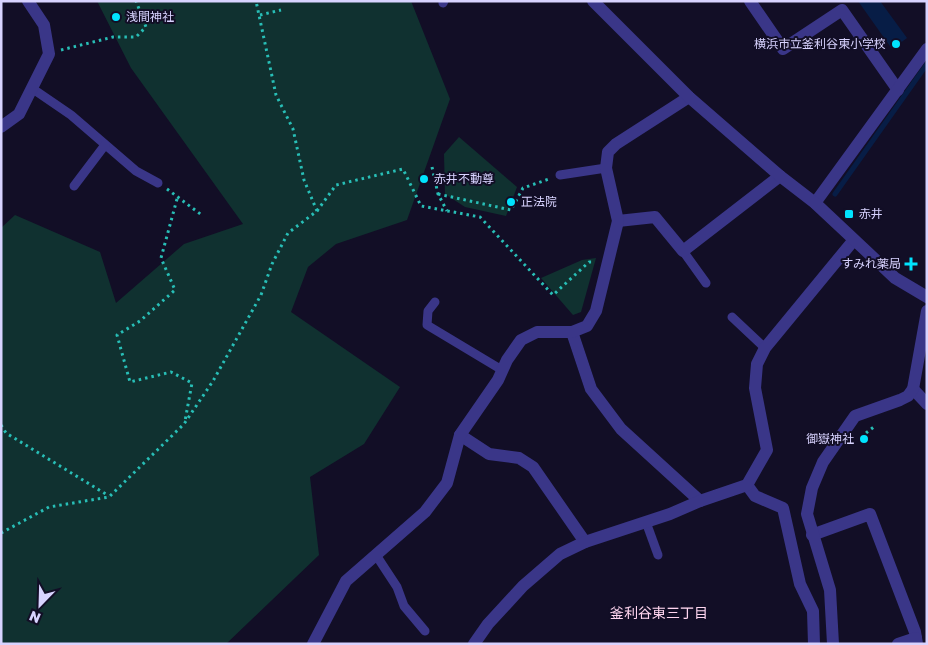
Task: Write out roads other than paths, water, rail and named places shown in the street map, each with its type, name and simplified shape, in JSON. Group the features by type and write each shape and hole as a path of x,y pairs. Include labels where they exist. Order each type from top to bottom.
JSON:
{"street":[{"path":"1,127 19,114 48,54 44,25 28,1"},
{"path":"593,1 689,97 780,176 815,203 853,241 895,278 927,297"},
{"path":"750,1 783,49 842,10 898,90"},
{"path":"815,203 927,49"},
{"path":"312,644 346,581 425,512 447,483 460,435 521,340 537,332 572,332 587,326 596,311 618,221 606,168 608,152 616,144 689,97"},
{"path":"618,221 655,217 683,251 780,176"},
{"path":"474,644 488,624 523,586 560,554 585,542 747,485 767,450 755,388 757,364 765,348 853,241"},
{"path":"833,644 830,590 807,514 812,488 823,462 835,442 855,416 900,400 908,396 913,389 927,311"},
{"path":"572,332 591,389 621,429 700,501"},
{"path":"913,389 927,404"},
{"path":"460,435 489,454 519,458 533,467 585,542"},
{"path":"747,485 755,496 783,508 800,584 813,611 814,644"},
{"path":"812,535 870,514 917,641 898,644"}],"lane":[{"path":"33,88 71,115 136,171 158,183"},
{"path":"74,186 105,146"},
{"path":"560,175 606,168"},
{"path":"683,251 706,283"},
{"path":"435,302 428,311 427,326 502,370"},
{"path":"732,317 765,348"},
{"path":"646,522 658,555"},
{"path":"376,555 397,587 404,606 425,631"}],"water":[{"path":"858,1 880,1 907,38 892,49"}],"waterway":[{"path":"835,194 927,64"}],"place":[{"name":"浅間神社","path":"116,17"},
{"name":"横浜市立釜利谷東小学校","path":"896,44"},
{"name":"赤井不動尊","path":"424,179"},
{"name":"正法院","path":"511,202"},
{"name":"赤井","path":"849,214"},
{"name":"すみれ薬局","path":"911,264"},
{"name":"御嶽神社","path":"864,439"}],"district":[{"name":"釜利谷東三丁目","path":"659,613"}]}
